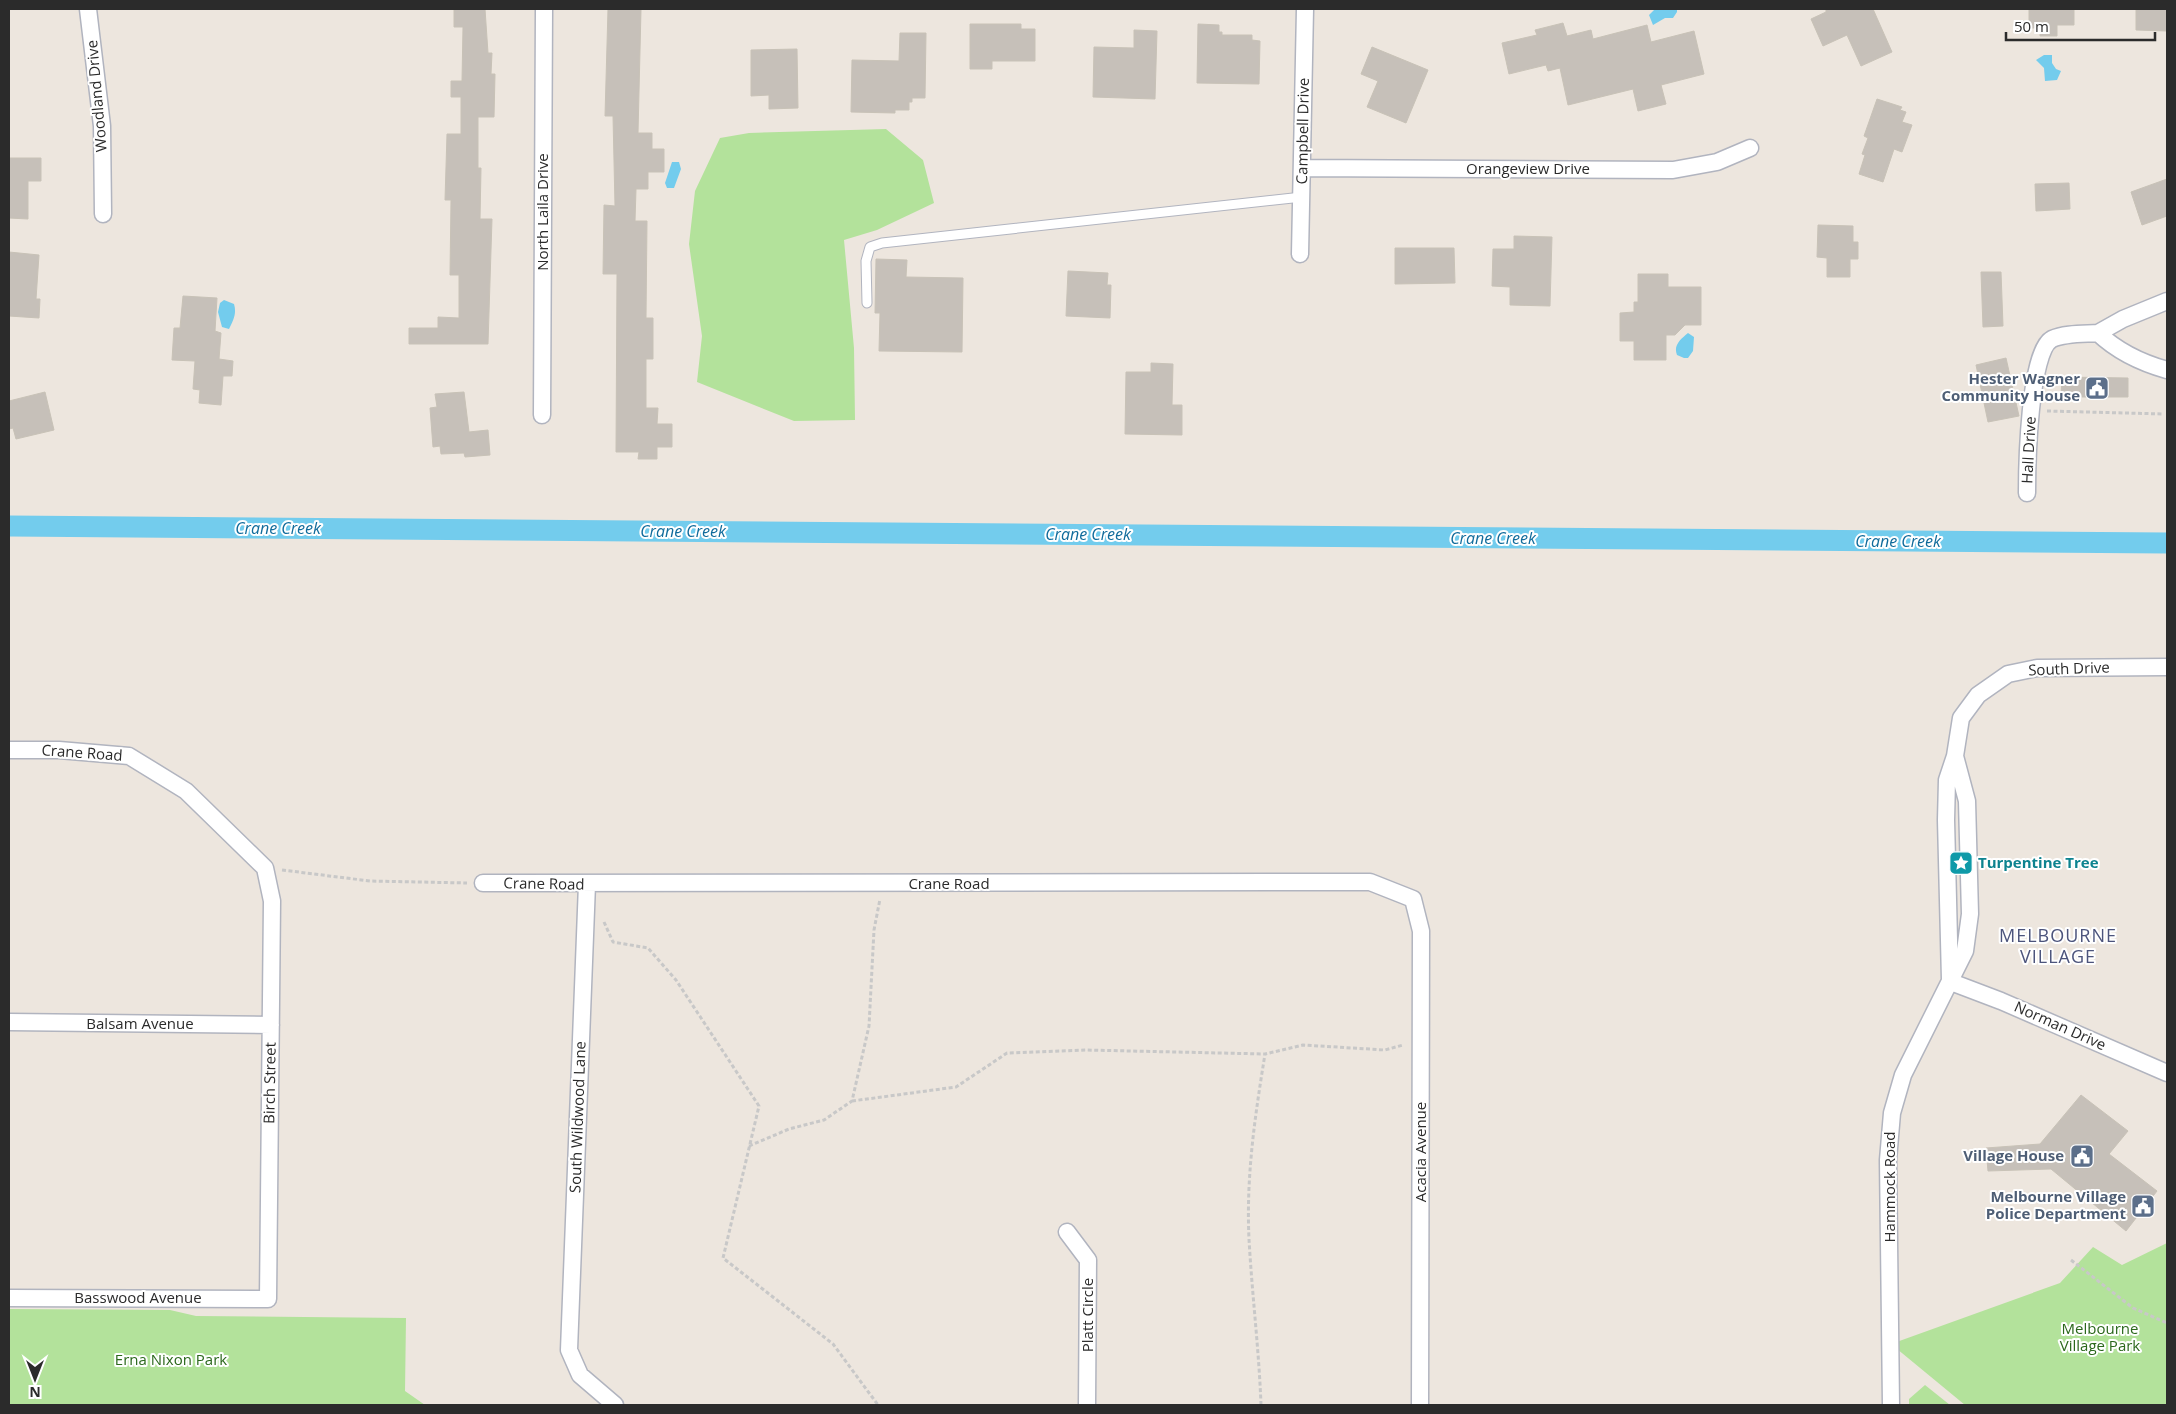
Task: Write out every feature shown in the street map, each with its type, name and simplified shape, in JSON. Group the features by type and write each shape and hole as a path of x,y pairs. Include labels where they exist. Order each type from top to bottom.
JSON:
{"street":[{"name":"Woodland Drive","path":"88,9 102,126 104,214"},
{"name":"North Laila Drive","path":"542,415 544,9"},
{"name":"Campbell Drive","path":"1300,254 1305,9"},
{"name":"Orangeview Drive","path":"1303,168 1673,170 1717,162 1750,148"},
{"name":"Hall Drive","path":"2027,493 2031,411 2036,371 2044,346 2052,339 2098,333 2123,319 2167,301"},
{"path":"2098,333 2112,346 2156,367 2167,370"},
{"name":"South Drive","path":"1978,695 2008,674 2037,668 2167,667"},
{"name":"Hammock Road","path":"1950,982 1946,820 1947,780 1955,756 1961,718 1978,695"},
{"name":"Crane Road","path":"9,750 58,750 128,756 186,791 265,868"},
{"name":"Hammock Road","path":"1891,1405 1888,1160 1892,1113 1903,1075 1965,951 1970,914 1967,801 1955,756"},
{"name":"Birch Street","path":"265,868 272,901 268,1299"},
{"name":"Crane Road","path":"483,883 1370,882 1413,899"},
{"name":"South Wildwood Lane","path":"588,884 569,1350 580,1375 615,1405"},
{"name":"Acacia Avenue","path":"1413,899 1421,931 1420,1405"},
{"name":"Norman Drive","path":"1950,982 2001,1001 2167,1073"},
{"name":"Balsam Avenue","path":"9,1022 271,1025"},
{"name":"Platt Circle","path":"1066,1232 1088,1260 1087,1405"},
{"name":"Basswood Avenue","path":"9,1298 268,1299"}],"lane":[{"path":"867,302 866,261 870,247 882,243 1302,197"}],"path":[{"path":"2031,411 2164,414"},
{"path":"265,868 370,881 483,883"},
{"path":"852,1101 869,1026 869,995 874,930 883,884"},
{"path":"602,917 613,942 648,948 676,980 759,1106 724,1258 833,1344 878,1405"},
{"path":"749,1146 789,1129 824,1120 852,1101 956,1087 1007,1052 1086,1050 1265,1054 1303,1045 1385,1050 1421,1040"},
{"path":"1261,1405 1249,1238 1249,1174 1254,1121 1265,1054"},
{"path":"2071,1260 2133,1308 2167,1323"}],"green space":[{"path":"886,129 923,160 934,203 877,230 844,240 854,348 855,420 794,421 697,382 702,336 689,244 695,191 720,138 749,133"},
{"name":"Melbourne Village Park","path":"2167,1243 2167,1405 1965,1405 1891,1344 2060,1283 2093,1247 2122,1265"},
{"name":"Erna Nixon Park","path":"9,1309 170,1310 196,1316 406,1318 405,1391 425,1405 9,1405"},
{"path":"1925,1385 1950,1405 1909,1405 1909,1399"}],"water":[{"path":"1655,9 1677,9 1677,12 1673,18 1665,18 1653,25 1649,15"},
{"path":"2044,55 2052,55 2052,63 2056,69 2061,71 2057,80 2045,81 2044,68 2036,60"},
{"path":"672,162 679,162 681,169 674,188 667,188 665,183"},
{"path":"224,300 234,304 235,308 234,317 229,329 222,327 218,312 220,303"},
{"path":"1688,333 1694,337 1693,351 1688,358 1684,358 1677,355 1676,348 1678,342"}],"building":[{"path":"454,9 485,9 488,53 492,53 491,74 495,74 494,117 478,117 478,168 481,168 480,219 492,219 488,344 409,344 409,328 438,328 438,317 459,318 459,275 450,275 451,200 445,200 447,134 461,134 461,97 451,97 451,81 462,81 463,27 454,27"},
{"path":"608,9 641,9 638,133 652,133 652,149 664,149 664,172 648,172 648,189 636,189 635,221 647,221 646,318 653,318 653,359 646,359 646,408 658,408 657,424 672,424 672,447 657,447 657,459 638,459 639,452 616,452 617,274 603,274 604,205 615,206 613,116 605,116"},
{"path":"1826,9 1873,9 1892,52 1861,66 1847,35 1823,46 1811,19 1826,12"},
{"path":"2029,9 2074,9 2074,25 2057,25 2057,36 2040,36 2040,28 2029,28"},
{"path":"2136,9 2167,9 2167,31 2136,30"},
{"path":"1563,23 1567,36 1591,30 1593,39 1647,25 1651,42 1694,31 1704,74 1661,85 1666,104 1638,111 1633,89 1568,105 1560,68 1548,71 1546,65 1509,74 1502,43 1537,35 1535,30"},
{"path":"970,24 1021,24 1021,29 1035,29 1035,61 992,61 992,69 970,69"},
{"path":"1198,24 1219,25 1219,32 1222,32 1222,35 1252,35 1252,40 1260,41 1259,84 1197,83"},
{"path":"1134,30 1157,31 1155,99 1093,97 1094,47 1134,48"},
{"path":"900,33 926,33 925,98 912,98 912,102 909,102 909,110 895,110 895,113 851,112 852,60 899,61"},
{"path":"1372,47 1428,70 1406,123 1367,107 1378,81 1361,74"},
{"path":"797,49 798,108 769,109 769,95 751,96 751,50"},
{"path":"1877,99 1902,107 1900,110 1906,112 1902,122 1912,125 1902,152 1894,149 1883,182 1859,174 1865,155 1862,154 1868,138 1864,136"},
{"path":"9,158 41,158 41,181 28,181 28,219 9,218"},
{"path":"2167,179 2167,216 2142,225 2131,192"},
{"path":"2069,183 2070,209 2036,211 2035,184"},
{"path":"1818,225 1853,226 1853,242 1858,242 1858,259 1850,259 1850,277 1827,277 1827,258 1817,257"},
{"path":"1514,236 1552,237 1550,306 1510,305 1510,287 1492,286 1493,249 1514,249"},
{"path":"1395,248 1454,248 1455,283 1395,284"},
{"path":"9,252 39,255 36,299 40,299 39,318 9,316"},
{"path":"876,259 907,260 906,277 963,278 962,352 879,351 880,313 875,313"},
{"path":"1068,271 1108,273 1107,285 1111,285 1110,318 1066,316"},
{"path":"1981,272 2001,272 2003,326 1983,327"},
{"path":"1638,274 1668,274 1668,287 1701,287 1701,325 1685,325 1675,335 1666,335 1666,360 1634,360 1634,341 1620,341 1620,313 1634,312 1634,302 1638,302"},
{"path":"183,296 217,298 215,331 221,333 219,359 233,361 232,376 223,376 221,405 199,403 200,390 193,389 195,361 172,360 174,328 180,328"},
{"path":"2006,358 2019,416 1988,422 1976,365"},
{"path":"1151,363 1173,364 1172,405 1182,405 1182,435 1125,434 1126,372 1151,372"},
{"name":"Hester Wagner Community House","path":"2062,377 2128,378 2128,397 2061,397"},
{"path":"45,392 54,430 16,439 13,428 9,429 9,401"},
{"path":"464,392 469,432 488,430 490,455 465,457 464,453 441,454 440,446 433,447 430,408 437,407 435,394"},
{"path":"2081,1095 2128,1131 2109,1154 2157,1191 2126,1231 2051,1169 1988,1171 1986,1148 2040,1144"}],"waterway":[{"name":"Crane Creek","path":"9,526 2167,543"}],"place":[{"name":"Hester Wagner Community House","path":"2097,388"},
{"name":"Turpentine Tree","path":"1961,863"},
{"name":"Village House","path":"2082,1156"},
{"name":"Melbourne Village Police Department","path":"2143,1206"}],"district":[{"name":"MELBOURNE VILLAGE","path":"2058,946"}]}
